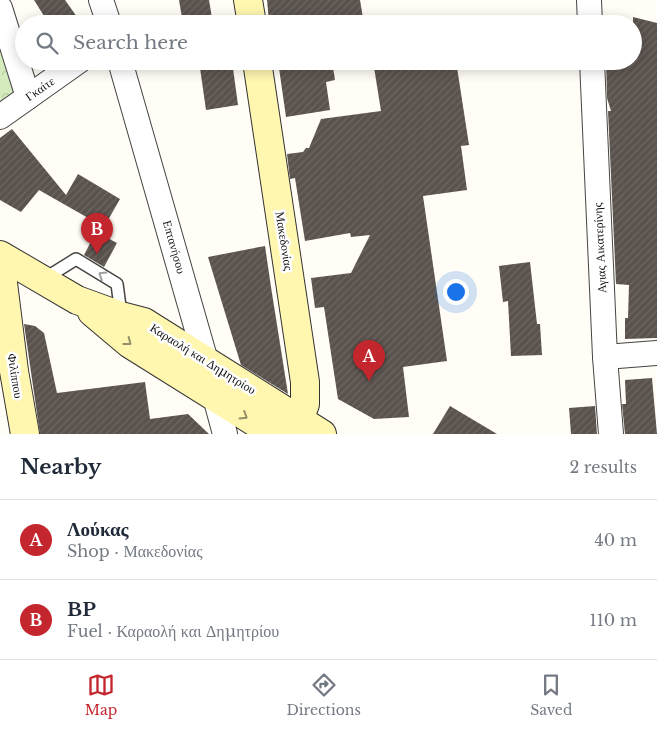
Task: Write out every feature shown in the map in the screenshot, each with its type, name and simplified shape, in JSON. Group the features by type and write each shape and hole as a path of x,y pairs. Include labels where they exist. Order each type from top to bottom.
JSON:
{"main road":[{"path":"248,0 250,15"},
{"name":"Μακεδονίας","path":"258,70 305,382 305,404 292,429"},
{"name":"Καραολή και Δημητρίου","path":"0,255 77,300 130,344 274,434"},
{"name":"Φιλίππου","path":"0,259 7,371 25,434"},
{"name":"Καραολή και Δημητρίου","path":"77,300 144,322 206,361 292,429 322,434"},
{"name":"Επτανήσου","path":"206,361 215,397"}],"street":[{"path":"589,0 590,15"},
{"path":"0,8 15,56"},
{"path":"20,70 28,97"},
{"name":"Γκαίτε","path":"0,117 66,70"},
{"name":"Επτανήσου","path":"123,70 206,361"},
{"name":"Αγιας Αικατερίνης","path":"592,70 605,357 612,434"},
{"path":"605,357 657,353"},
{"name":"Επτανήσου","path":"215,397 225,434"}],"lane":[{"path":"43,280 76,259 117,284 121,316"}],"green space":[{"path":"0,41 17,94 0,106"}],"building":[{"path":"34,0 65,0 76,15 43,15"},
{"path":"179,0 209,0 212,15 182,15"},
{"path":"267,0 360,0 362,15 268,15"},
{"path":"642,19 657,23 657,338 625,339 625,318 628,318 629,285 616,284 608,111 611,111 607,98 606,70 642,70"},
{"path":"200,70 233,70 238,105 206,110"},
{"path":"279,70 333,70 335,80 326,82 330,110 286,117"},
{"path":"374,70 457,70 469,145 461,146 467,190 423,196 447,361 403,367 409,417 374,419 338,399 324,307 315,308 311,278 351,273 370,235 351,237 350,233 305,241 295,178 290,179 287,154 303,152 306,148 309,148 321,119 381,111"},
{"path":"12,129 66,195 78,174 120,199 104,227 39,190 21,212 0,200 0,138"},
{"path":"96,232 117,243 104,267 84,255"},
{"path":"265,246 288,394 241,365 208,257"},
{"path":"530,262 537,324 540,324 542,355 511,356 508,301 503,302 499,266"},
{"path":"24,324 35,326 44,333 57,393 145,382 150,419 188,414 209,434 40,434"},
{"path":"652,378 657,434 625,434 622,404 626,404 625,380"},
{"path":"450,406 497,434 433,434"},
{"path":"595,406 597,434 571,434 569,408"}],"place":[{"name":"BP","path":"97,254"},
{"name":"Λούκας","path":"369,381"}]}
